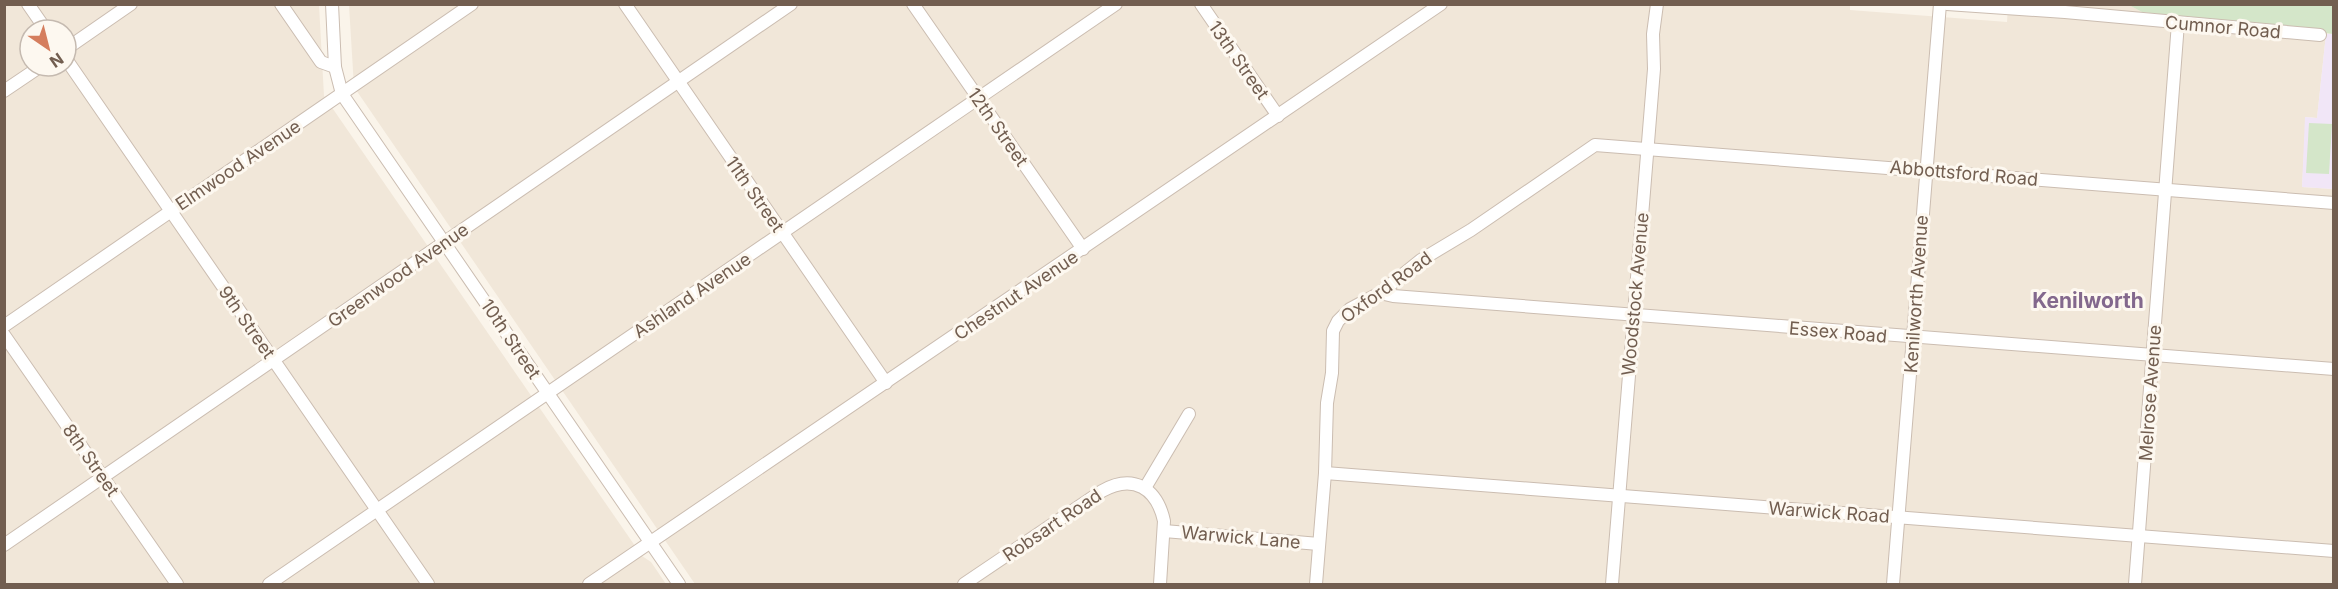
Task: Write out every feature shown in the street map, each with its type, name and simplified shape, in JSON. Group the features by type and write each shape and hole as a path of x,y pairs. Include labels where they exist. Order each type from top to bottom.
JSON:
{"street":[{"path":"28,4 38,18"},
{"path":"78,41 131,4"},
{"path":"281,4 321,62 335,67"},
{"path":"332,4 335,67 342,94"},
{"name":"Elmwood Avenue","path":"4,326 472,4"},
{"name":"11th Street","path":"625,4 886,384"},
{"name":"Greenwood Avenue","path":"4,545 791,4"},
{"name":"12th Street","path":"914,4 1083,249"},
{"name":"Ashland Avenue","path":"269,585 1116,4"},
{"name":"13th Street","path":"1201,4 1278,116"},
{"name":"Chestnut Avenue","path":"589,585 1441,4"},
{"name":"Woodstock Avenue","path":"1612,585 1654,69 1653,34 1657,4"},
{"name":"Kenilworth Avenue","path":"1893,585 1940,4"},
{"name":"Cumnor Road","path":"1947,4 2320,35"},
{"name":"Melrose Avenue","path":"2135,585 2178,23"},
{"name":"9th Street","path":"78,76 428,585"},
{"path":"4,91 23,78"},
{"name":"10th Street","path":"342,94 679,585"},
{"name":"Abbottsford Road","path":"1595,145 2334,203"},
{"name":"Oxford Road","path":"1316,585 1325,473 1327,403 1332,373 1334,331 1338,321 1350,309 1380,293 1421,260 1471,230 1595,145"},
{"name":"Essex Road","path":"1380,293 1393,296 1913,338 2334,369"},
{"name":"8th Street","path":"4,335 177,585"},
{"path":"1160,585 1164,521 1160,506 1145,488 1189,414"},
{"name":"Warwick Road","path":"1325,473 2334,551"},
{"name":"Robsart Road","path":"964,585 1105,489 1121,484 1145,488"},
{"name":"Warwick Lane","path":"1164,531 1319,544"}],"shaded area":[{"path":"1850,4 1850,10 2007,22 2008,5 2127,4 2142,12 2326,34 2317,118 2306,117 2302,187 2333,189 2333,584 695,584 354,87 349,5"},
{"path":"4,5 319,5 324,96 642,556 651,562 666,584 5,584"},
{"path":"2326,34 2333,34 2333,189 2302,187 2305,117 2317,118"}],"green space":[{"path":"2127,4 2333,5 2333,34 2142,12"},
{"path":"2309,123 2332,124 2329,174 2306,173"}],"district":[{"name":"Kenilworth","path":"2088,300"}]}
